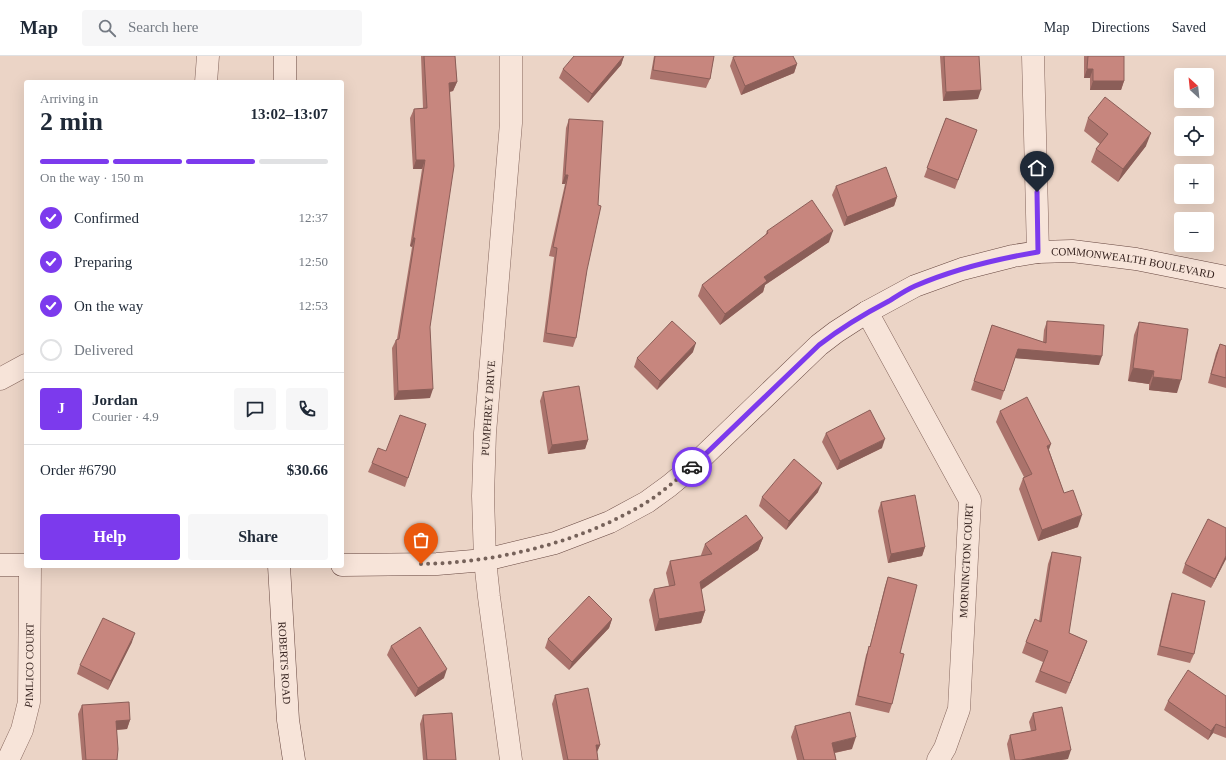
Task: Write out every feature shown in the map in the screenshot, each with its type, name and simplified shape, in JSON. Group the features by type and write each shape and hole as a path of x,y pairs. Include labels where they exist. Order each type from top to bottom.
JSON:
{"street":[{"path":"206,80 208,56"},
{"path":"285,56 285,80"},
{"name":"PUMPHREY DRIVE","path":"511,56 511,123 485,433 483,496 485,560 489,597 512,760"},
{"path":"1033,56 1038,252"},
{"name":"COMMONWEALTH BOULEVARD","path":"344,564 437,564 485,560 556,543 610,522 647,502 692,467 819,345 836,332 867,312 915,286 962,269 1013,256 1038,252 1072,252 1136,258 1226,277"},
{"name":"MORNINGTON COURT","path":"867,312 970,500 958,709 946,748 938,760"},
{"path":"0,379 24,365"},
{"path":"0,565 24,565"},
{"name":"PIMLICO COURT","path":"8,760 22,730 29,702 30,568"},
{"name":"ROBERTS ROAD","path":"279,568 288,720 294,760"}],"building":[{"path":"424,56 455,56 457,82 449,83 454,166 430,327 433,389 398,391 396,340 399,339 415,238 413,238 425,160 416,160 414,109 427,108"},
{"path":"574,56 624,56 592,94 563,69"},
{"path":"655,56 714,56 710,79 653,70"},
{"path":"793,56 797,64 745,86 733,57"},
{"path":"944,56 979,56 981,90 946,92"},
{"path":"1088,56 1124,56 1124,81 1093,81 1093,69 1087,69"},
{"path":"1105,97 1151,133 1123,169 1096,149 1108,134 1088,118"},
{"path":"946,118 977,130 958,180 927,168"},
{"path":"569,119 603,121 598,205 601,206 587,270 576,338 546,333 557,248 553,247 568,175 565,175"},
{"path":"886,167 897,197 847,217 836,186"},
{"path":"812,200 833,231 764,277 767,281 725,314 702,285 768,233 767,231"},
{"path":"672,321 696,343 660,381 637,358"},
{"path":"1047,321 1104,325 1102,356 1018,349 1004,391 974,381 992,325 1046,343"},
{"path":"1139,322 1188,329 1181,380 1153,377 1154,371 1133,368"},
{"path":"1220,344 1226,346 1226,378 1211,374"},
{"path":"579,386 588,440 552,445 543,392"},
{"path":"1027,397 1051,444 1047,446 1064,493 1073,490 1082,515 1042,530 1023,478 1032,474 1000,411"},
{"path":"870,410 885,439 840,461 826,433"},
{"path":"400,415 426,424 408,478 372,463 378,448 386,451"},
{"path":"794,459 822,483 789,521 762,497"},
{"path":"915,495 925,547 891,554 881,502"},
{"path":"746,515 763,538 700,582 705,611 659,619 654,589 675,585 670,561 712,554 705,544"},
{"path":"1208,519 1226,528 1226,556 1215,579 1185,564"},
{"path":"1052,552 1081,557 1069,633 1087,641 1070,683 1040,671 1048,651 1026,642 1035,619 1041,622"},
{"path":"888,577 917,585 900,653 904,654 892,704 858,696 869,646 870,647"},
{"path":"1172,593 1205,601 1194,654 1160,646"},
{"path":"589,596 612,619 572,662 548,639"},
{"path":"103,618 135,633 111,681 80,665"},
{"path":"420,627 447,669 418,688 391,646"},
{"path":"1188,670 1226,696 1226,728 1216,724 1211,731 1168,701"},
{"path":"588,688 600,745 596,745 598,760 568,760 555,695"},
{"path":"129,702 130,720 116,721 118,749 117,760 86,760 82,705"},
{"path":"1062,707 1071,750 1015,760 1010,735 1036,730 1033,713"},
{"path":"850,712 856,737 832,743 836,760 804,760 795,726"},
{"path":"452,713 456,760 427,760 423,715"}],"way so far":[{"path":"421,564 485,560 556,543 610,522 647,502 692,467"}],"route":[{"path":"692,467 819,345 867,312 915,286 962,269 1013,256 1038,252 1037,192"}]}
